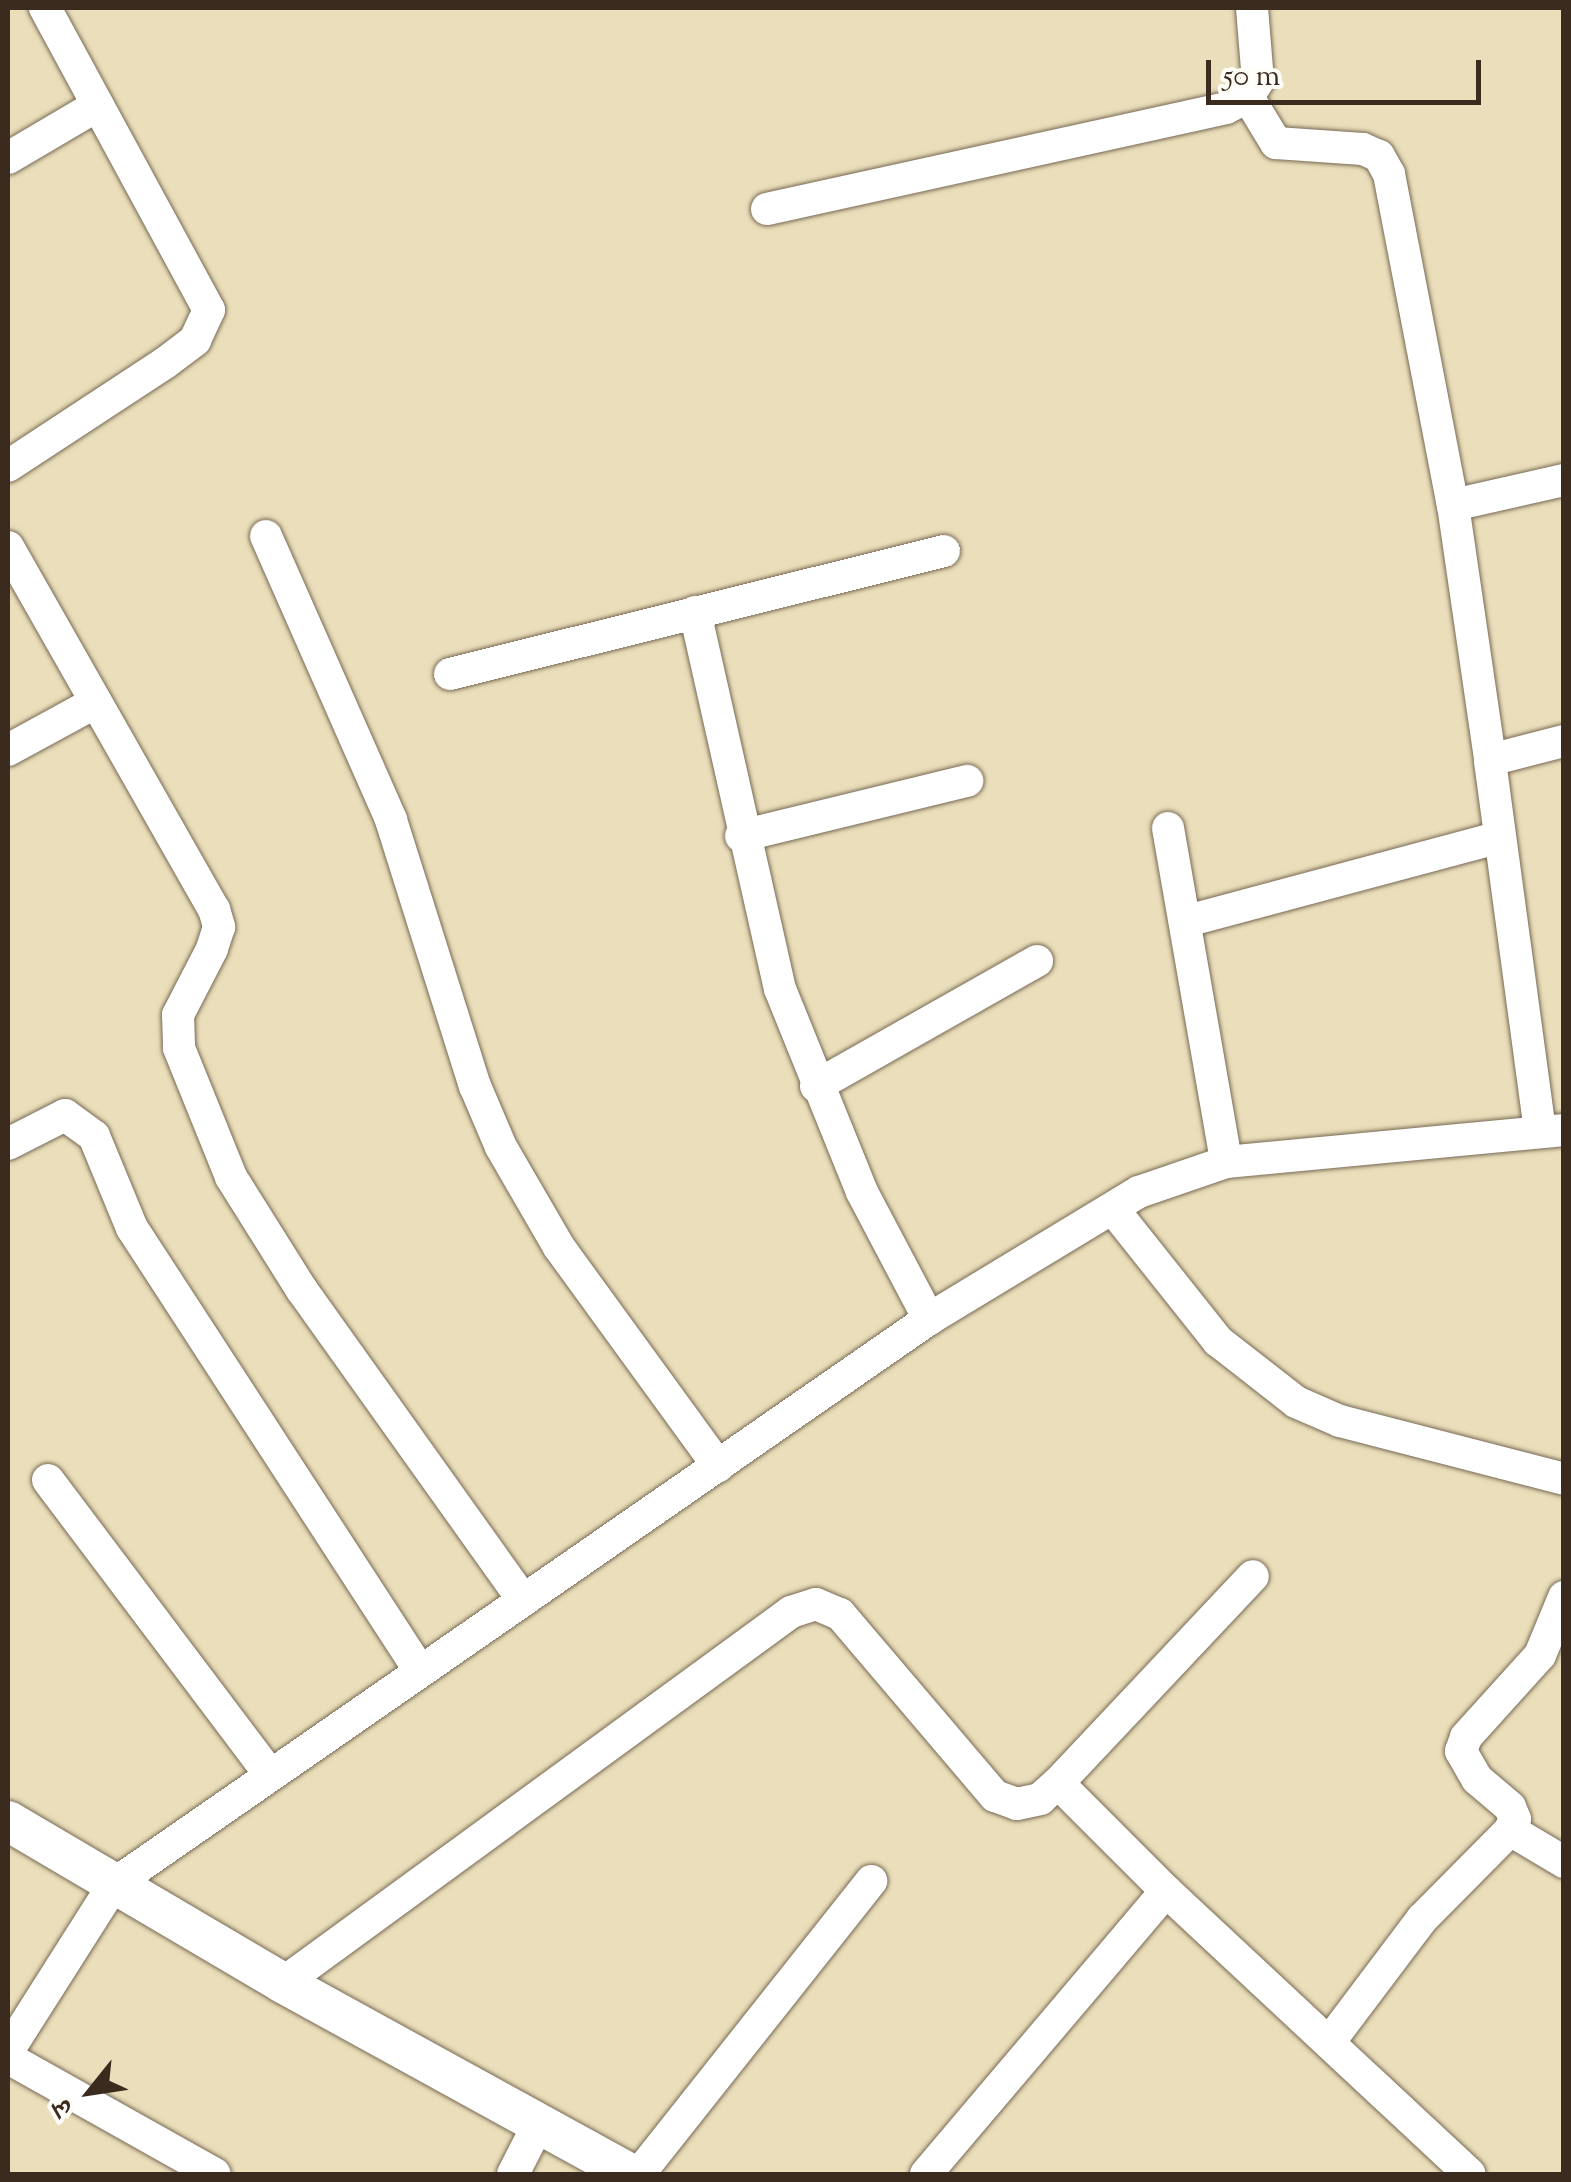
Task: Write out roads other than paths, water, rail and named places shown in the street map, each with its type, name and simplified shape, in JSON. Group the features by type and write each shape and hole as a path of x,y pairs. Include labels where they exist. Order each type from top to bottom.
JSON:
{"street":[{"path":"8,466 195,340 209,310 45,8"},
{"path":"1248,97 1261,59 1252,8"},
{"path":"767,209 1248,97"},
{"path":"214,2174 8,2055 114,1884 269,1773 929,1320 1167,1180 1226,1162 1551,1131 1498,838 1453,506 1389,174 1379,156 1363,148 1276,143 1248,97"},
{"path":"8,158 98,106"},
{"path":"1453,506 1564,480"},
{"path":"266,536 390,820 475,1086 501,1147 558,1247 718,1466"},
{"path":"8,547 214,908 219,927 178,1015 179,1048 231,1176 302,1290 522,1600"},
{"path":"450,674 944,551"},
{"path":"695,612 741,836 780,989 816,1086 929,1320"},
{"path":"8,750 96,702"},
{"path":"1490,760 1564,741"},
{"path":"741,836 967,781"},
{"path":"1168,828 1226,1162"},
{"path":"1187,920 1498,838"},
{"path":"816,1086 1037,961"},
{"path":"8,1144 66,1115 80,1119 94,1136 132,1228 420,1671"},
{"path":"1113,1209 1218,1341 1296,1402 1340,1420 1564,1480"},
{"path":"48,1480 269,1773"},
{"path":"283,1983 791,1612 816,1604 840,1614 995,1796 1018,1804 1040,1799 1058,1783 1253,1576"},
{"path":"1330,2041 1422,1919 1510,1830 1510,1807 1477,1779 1461,1751 1466,1736 1540,1656 1564,1597"},
{"path":"1058,1783 1166,1891 1470,2174"},
{"path":"8,1821 283,1983 635,2174 871,1882"},
{"path":"1510,1830 1564,1862"},
{"path":"926,2174 1166,1891"},
{"path":"512,2174 539,2124"}]}
